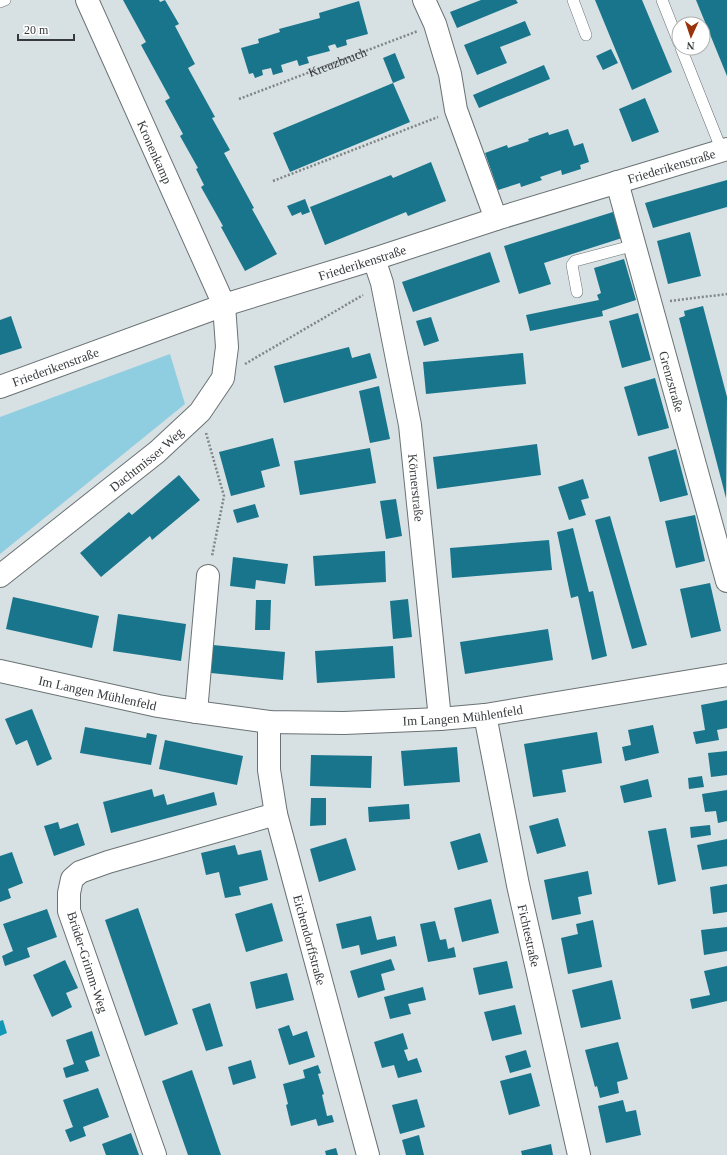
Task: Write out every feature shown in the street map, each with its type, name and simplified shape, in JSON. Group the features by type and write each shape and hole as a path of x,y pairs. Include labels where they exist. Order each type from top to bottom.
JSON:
{"street":[{"name":"Kronenkamp","path":"87,0 224,305"},
{"path":"424,0 436,24 450,74 456,110 496,219"},
{"name":"Friederikenstraße","path":"0,387 224,305 374,259 496,219 725,150"},
{"name":"Grenzstraße","path":"617,182 727,581"},
{"name":"Körnerstraße","path":"374,259 382,283 410,425 440,719"},
{"name":"Dachtmisser Weg","path":"0,576 157,452 200,412 223,378 227,347 224,305"},
{"path":"196,712 208,576"},
{"name":"Im Langen Mühlenfeld","path":"0,671 158,706 196,712 269,722 344,723 440,719 485,715 727,675"},
{"name":"Fichtestraße","path":"485,715 518,885 579,1155"},
{"name":"Eichendorffstraße","path":"269,722 269,770 276,814 368,1155"},
{"name":"Brüder-Grimm-Weg","path":"155,1155 70,911 69,893 72,879 80,872 108,862 276,814"}],"lane":[{"path":"0,2 4,0"},
{"path":"573,0 586,35"},
{"path":"662,0 671,23"},
{"path":"684,56 725,150"},
{"path":"577,292 572,265 575,261 635,245"}],"path":[{"name":"Kreuzbruch","path":"239,99 436,24"},
{"path":"273,182 456,110"},
{"path":"223,378 382,283"},
{"path":"650,303 727,294"},
{"path":"200,412 224,496 208,576"}],"shaded area":[{"path":"170,354 185,404 0,554 0,417"},
{"path":"3,1020 7,1033 0,1036 0,1021"}],"building":[{"path":"123,0 159,0 160,2 165,0 179,24 175,26 195,64 188,68 215,117 212,118 230,150 224,153 254,208 252,209 277,254 245,271 221,227 223,226 201,187 204,185 196,169 198,168 180,136 183,134 165,101 170,98 141,45 146,42"},
{"path":"481,0 516,0 518,3 457,28 450,12"},
{"path":"595,0 642,0 672,72 632,90"},
{"path":"696,0 727,0 727,76 711,37 711,16 703,16"},
{"path":"359,1 368,34 346,40 347,45 337,48 335,44 328,46 330,51 307,57 309,63 299,66 297,60 281,65 283,72 273,75 271,68 262,70 263,75 255,78 253,73 249,74 241,48 259,43 258,39 280,32 279,29 320,18 319,13"},
{"path":"525,21 531,35 500,47 507,63 477,75 464,45"},
{"path":"611,49 618,63 603,70 596,56"},
{"path":"395,53 405,78 393,83 383,58"},
{"path":"544,65 550,79 479,108 473,95"},
{"path":"393,83 410,122 290,172 273,133"},
{"path":"645,98 659,132 632,142 619,109"},
{"path":"568,129 574,146 583,143 589,162 580,165 581,169 562,175 561,170 540,177 542,180 521,187 520,183 498,190 485,153 507,145 508,148 529,141 528,139 548,132 549,135"},
{"path":"431,162 446,201 408,216 406,212 325,245 310,207 391,175 393,178"},
{"path":"727,180 727,207 653,228 645,203"},
{"path":"305,199 310,212 302,215 301,212 292,216 287,206"},
{"path":"613,212 622,238 544,263 551,284 519,294 504,246"},
{"path":"690,232 701,276 668,284 657,241"},
{"path":"490,252 500,282 413,312 402,282"},
{"path":"624,259 636,300 602,311 603,316 530,331 526,315 599,300 597,295 601,293 594,268"},
{"path":"703,306 727,397 726,498 679,318 685,316 684,311"},
{"path":"638,313 651,360 622,368 609,321"},
{"path":"11,316 22,348 0,355 0,320"},
{"path":"431,317 439,341 424,346 416,321"},
{"path":"349,347 352,358 370,353 377,378 284,403 274,366"},
{"path":"523,353 526,384 426,394 423,362"},
{"path":"655,378 669,428 638,436 624,387"},
{"path":"379,386 390,439 370,443 359,391"},
{"path":"273,438 280,466 261,471 265,487 231,496 219,452"},
{"path":"537,444 541,475 437,489 433,457"},
{"path":"370,448 376,483 300,495 294,461"},
{"path":"676,449 688,495 660,502 648,457"},
{"path":"179,475 200,500 152,540 150,536 101,577 80,553 129,512 132,515"},
{"path":"583,479 589,498 581,500 586,515 569,520 558,487"},
{"path":"396,499 402,536 386,539 380,501"},
{"path":"255,504 259,517 237,523 233,510"},
{"path":"695,515 705,561 676,568 665,521"},
{"path":"610,516 647,645 632,649 595,520"},
{"path":"573,528 589,592 593,591 607,656 592,660 578,596 571,598 557,532"},
{"path":"549,540 552,570 452,578 450,548"},
{"path":"385,551 386,582 315,586 313,556"},
{"path":"233,557 288,564 285,584 256,580 255,589 230,586"},
{"path":"710,583 721,631 691,638 680,589"},
{"path":"13,597 99,616 92,648 6,629"},
{"path":"408,599 412,637 393,639 390,601"},
{"path":"256,600 271,600 270,630 255,630"},
{"path":"118,614 186,624 181,661 113,651"},
{"path":"548,629 553,660 465,674 460,642"},
{"path":"213,645 285,652 283,680 211,673"},
{"path":"393,646 395,678 317,683 315,651"},
{"path":"727,700 727,728 717,730 719,740 696,744 693,732 705,730 701,705"},
{"path":"32,709 52,759 37,766 27,740 16,745 5,719"},
{"path":"653,725 659,753 625,761 622,747 631,745 628,730"},
{"path":"85,727 146,738 147,733 157,735 151,765 80,753"},
{"path":"597,732 602,763 562,770 566,792 533,797 524,744"},
{"path":"165,740 243,756 237,785 159,769"},
{"path":"457,747 460,782 404,786 401,751"},
{"path":"727,751 727,775 711,777 708,753"},
{"path":"311,755 372,756 371,788 310,786"},
{"path":"702,776 704,787 689,789 688,778"},
{"path":"648,779 652,797 624,803 620,786"},
{"path":"152,789 154,797 164,794 167,805 214,792 217,805 111,833 103,802"},
{"path":"727,790 727,821 718,823 716,811 705,812 702,794"},
{"path":"311,798 326,798 326,825 310,826"},
{"path":"409,804 410,819 369,822 368,807"},
{"path":"558,818 566,846 537,854 529,826"},
{"path":"58,822 60,829 78,823 85,845 54,856 44,826"},
{"path":"710,825 711,835 691,838 690,827"},
{"path":"666,828 676,881 658,885 648,831"},
{"path":"480,833 488,862 458,870 450,842"},
{"path":"346,838 356,870 319,882 310,849"},
{"path":"727,839 727,866 702,870 697,845"},
{"path":"235,845 238,855 261,850 268,880 239,887 241,895 225,898 219,872 206,875 201,853"},
{"path":"12,852 23,883 8,889 11,898 0,902 0,856"},
{"path":"588,871 592,894 578,897 581,914 552,920 544,880"},
{"path":"727,884 727,912 713,914 710,887"},
{"path":"491,899 499,933 462,942 454,908"},
{"path":"272,903 283,941 246,952 235,914"},
{"path":"138,908 178,1024 145,1036 105,920"},
{"path":"47,909 57,937 27,948 30,957 5,966 2,956 13,951 3,924"},
{"path":"371,916 377,940 395,936 397,946 361,955 359,945 342,949 336,924"},
{"path":"593,920 602,967 568,974 561,938 578,934 576,924"},
{"path":"435,921 440,940 446,939 448,949 454,947 456,957 428,962 420,924"},
{"path":"727,927 727,951 704,955 701,930"},
{"path":"391,959 395,970 381,974 385,990 358,998 350,971"},
{"path":"65,960 78,988 66,993 72,1007 52,1017 33,975"},
{"path":"507,961 513,988 479,995 473,968"},
{"path":"727,966 727,1001 692,1009 690,999 710,995 704,971"},
{"path":"287,973 294,1000 256,1009 250,982"},
{"path":"612,980 621,1019 581,1028 572,990"},
{"path":"423,987 426,1000 408,1004 411,1014 390,1019 384,997"},
{"path":"210,1003 223,1046 206,1051 192,1009"},
{"path":"515,1005 522,1034 492,1041 484,1012"},
{"path":"289,1025 293,1036 307,1031 315,1057 289,1065 278,1029"},
{"path":"92,1031 100,1056 85,1061 89,1071 66,1078 63,1068 74,1064 66,1040"},
{"path":"403,1033 408,1049 404,1050 408,1061 417,1058 422,1072 398,1078 394,1065 382,1068 374,1042"},
{"path":"618,1042 628,1079 617,1082 619,1093 600,1098 597,1086 595,1087 585,1050"},
{"path":"526,1050 531,1067 510,1073 505,1056"},
{"path":"251,1060 256,1078 233,1085 228,1067"},
{"path":"318,1065 321,1073 318,1074 324,1094 322,1095 327,1116 332,1115 334,1122 318,1126 316,1119 291,1126 283,1084 305,1078 303,1070"},
{"path":"192,1070 221,1155 188,1155 162,1081"},
{"path":"531,1073 540,1106 509,1115 500,1081"},
{"path":"98,1088 109,1117 83,1127 86,1136 70,1142 65,1130 73,1127 63,1100"},
{"path":"417,1099 425,1127 400,1134 392,1105"},
{"path":"623,1100 626,1112 636,1110 641,1135 606,1143 598,1106"},
{"path":"131,1133 139,1155 106,1155 102,1144"},
{"path":"419,1135 424,1155 406,1155 402,1140"},
{"path":"551,1144 553,1155 522,1155 521,1151"},
{"path":"336,1148 338,1155 326,1155 325,1151"}]}
